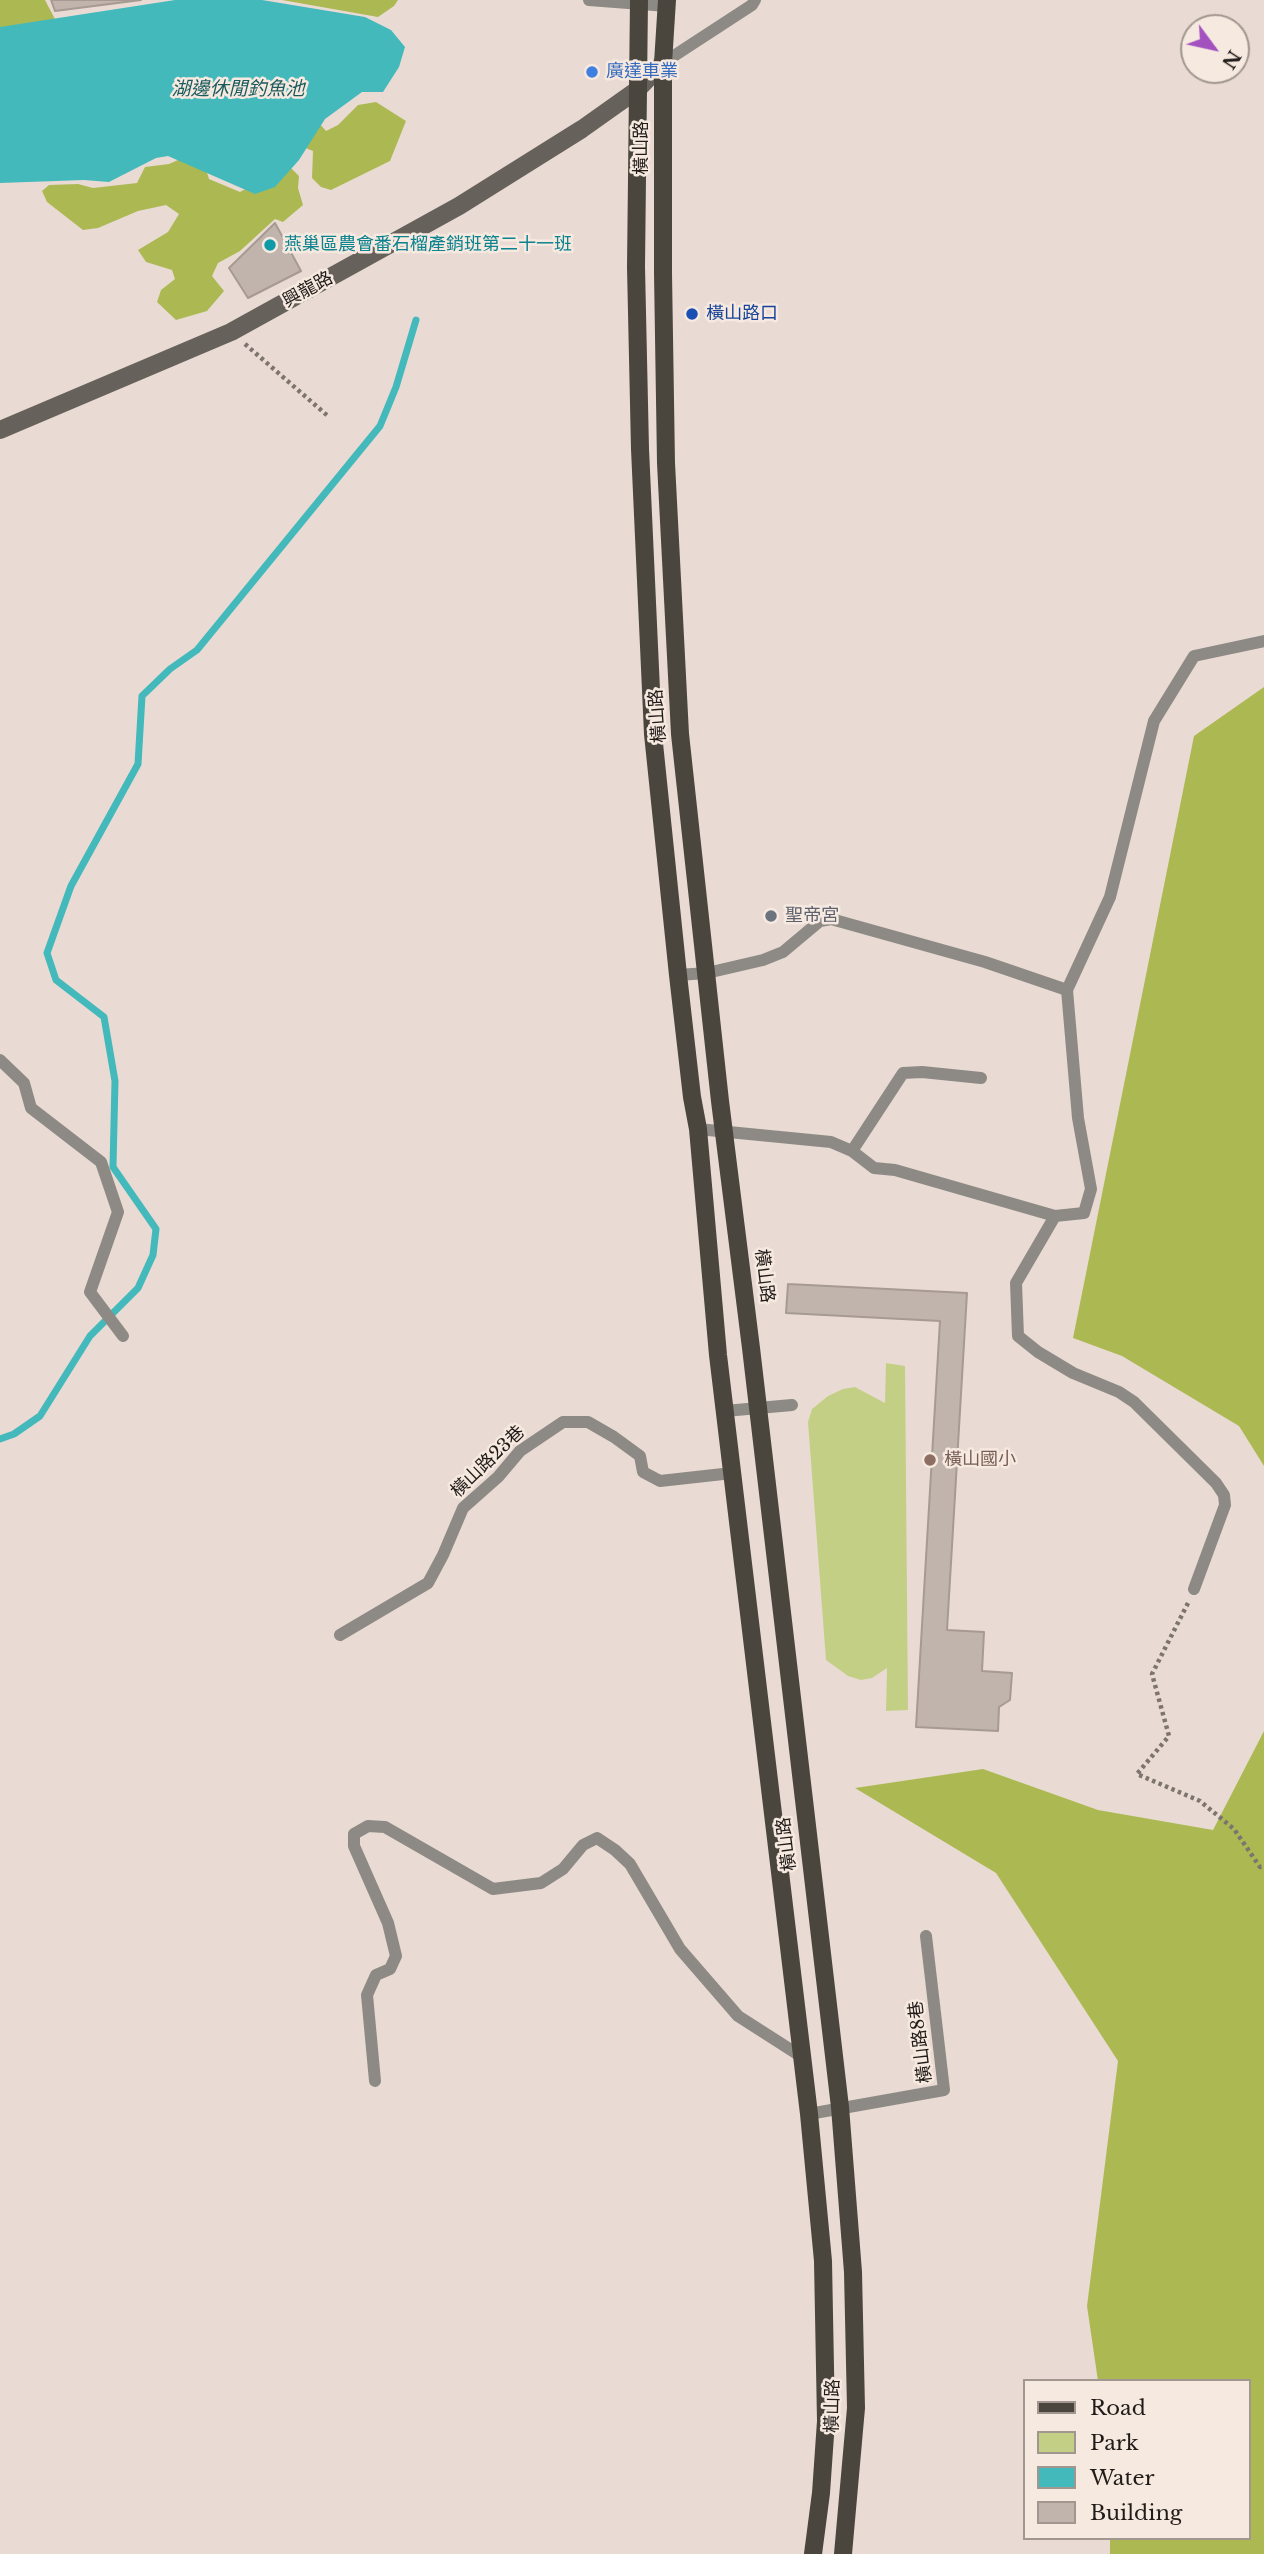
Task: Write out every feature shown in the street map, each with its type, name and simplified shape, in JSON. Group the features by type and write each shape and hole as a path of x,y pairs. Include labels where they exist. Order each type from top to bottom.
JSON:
{"main road":[{"name":"橫山路","path":"639,3 636,267 641,463 653,734 678,975 698,1129 725,1411 803,2057 823,2261 826,2421 813,2554"},
{"name":"橫山路","path":"667,3 663,63 666,463 680,734 724,1131 840,2107 853,2272 856,2408 843,2554"}],"street":[{"name":"興龍路","path":"0,430 231,332 459,206 582,129 637,90 663,63"}],"lane":[{"path":"589,0 667,3"},
{"path":"663,63 752,5 755,0"},
{"path":"698,1129 831,1142 852,1152 874,1168 895,1170 1055,1216 1084,1213 1091,1189 1078,1118 1067,990 1110,897 1154,721 1194,656 1264,641"},
{"path":"678,975 707,973 763,960 783,952 820,921 831,919 985,962 1067,990"},
{"path":"0,1060 24,1083 31,1108 101,1162 118,1212 90,1292 123,1336"},
{"path":"852,1152 903,1073 981,1077"},
{"path":"1055,1216 1016,1283 1018,1336 1038,1352 1073,1373 1119,1392 1134,1402 1216,1483 1224,1495 1225,1505 1194,1589"},
{"path":"725,1411 792,1405"},
{"name":"橫山路23巷","path":"340,1634 428,1583 463,1508 498,1477 520,1451 562,1422 588,1422 614,1437 640,1456 643,1472 660,1481 732,1473"},
{"path":"376,2081 367,1995 376,1975 390,1969 396,1956 388,1923 354,1846 354,1834 368,1826 385,1826 494,1889 541,1883 563,1869 583,1845 597,1838 630,1864 680,1949 738,2016 803,2057"},
{"name":"橫山路8巷","path":"809,2114 944,2090 926,1936"}],"path":[{"path":"231,332 329,417"},
{"path":"1194,1589 1152,1674 1169,1736 1137,1774 1200,1801 1234,1829 1261,1867 1264,1866"}],"green space":[{"path":"0,0 45,0 57,23 0,46"},
{"path":"282,0 398,0 378,17"},
{"path":"376,102 406,121 390,161 331,190 321,187 312,178 313,151 298,145 313,116 326,131 338,125 358,105"},
{"path":"189,155 205,166 209,179 240,192 288,165 299,176 298,188 303,205 283,222 275,219 240,251 218,263 212,276 224,291 207,311 176,320 157,302 161,290 175,279 172,270 146,262 138,250 168,232 179,214 166,205 138,211 98,228 83,230 47,202 42,191 49,185 78,184 93,188 137,183 145,167 169,164"},
{"path":"1264,687 1264,1466 1239,1426 1122,1356 1073,1338 1194,736"},
{"path":"886,1363 905,1366 908,1710 886,1711 887,1668 872,1678 861,1680 848,1676 826,1660 808,1422 812,1409 828,1396 843,1389 855,1387 885,1403"},
{"path":"1264,1731 1264,2554 1110,2554 1110,2540 1250,2540 1250,2379 1098,2379 1087,2306 1118,2061 996,1873 855,1788 983,1769 1098,1810 1213,1830"}],"water":[{"name":"湖邊休閒釣魚池","path":"175,0 262,0 365,17 391,30 405,47 399,67 383,92 362,92 325,119 299,160 275,187 255,194 168,156 156,158 109,182 84,180 0,183 0,27"}],"building":[{"path":"51,0 141,0 55,11"},
{"name":"燕巢區農會番石榴產銷班第二十一班","path":"275,223 301,271 248,298 229,268"},
{"path":"788,1284 967,1293 947,1630 984,1632 982,1671 1012,1673 1010,1700 999,1707 998,1731 916,1727 940,1321 786,1313"}],"waterway":[{"path":"0,1439 14,1434 40,1416 90,1336 138,1288 153,1255 156,1229 113,1167 115,1081 104,1017 56,980 47,953 71,886 138,764 142,696 170,669 197,650 380,426 396,387 416,320"}],"place":[{"name":"廣達車業","path":"592,72"},
{"name":"燕巢區農會番石榴產銷班第二十一班","path":"270,245"},
{"name":"橫山路口","path":"692,314"},
{"name":"聖帝宮","path":"771,916"},
{"name":"橫山國小","path":"930,1460"}]}
